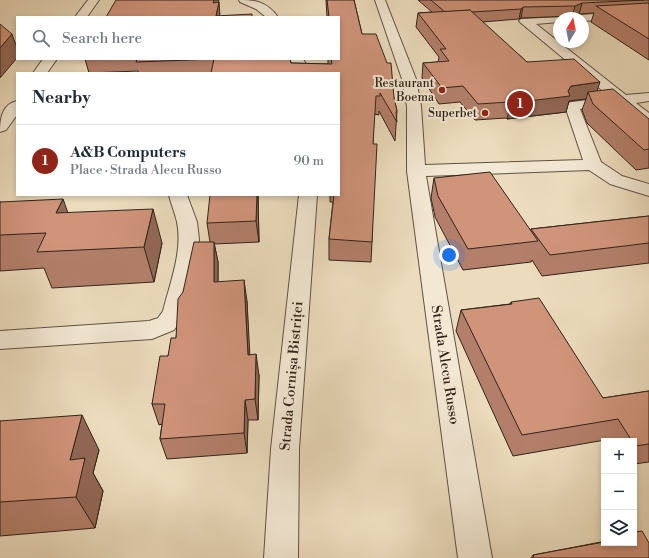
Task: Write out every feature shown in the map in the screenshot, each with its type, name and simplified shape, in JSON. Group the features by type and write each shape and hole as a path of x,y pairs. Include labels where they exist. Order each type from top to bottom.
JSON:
{"street":[{"path":"82,16 94,0"},
{"path":"244,0 255,3 266,9 271,16"},
{"name":"Strada Alecu Russo","path":"380,0 409,79 414,106 416,171 475,558"},
{"path":"589,17 649,14"},
{"path":"553,19 525,21 553,44"},
{"path":"558,48 649,121"},
{"path":"41,72 49,60"},
{"path":"297,60 303,72"},
{"path":"649,97 589,102 572,106 573,114 586,142 588,153 594,164 616,180 649,190"},
{"path":"0,127 16,106"},
{"path":"416,171 594,164"},
{"path":"0,340 152,330 166,324 174,313 189,239 187,222 178,196"},
{"name":"Strada Cornișa Bistriței","path":"281,558 285,449 308,196"}],"building":[{"path":"116,0 214,0 213,3 219,2 216,16 107,16"},
{"path":"327,0 354,0 362,34 376,34 387,63 391,63 394,98 397,111 397,122 380,93 380,96 376,96 373,144 377,144 372,242 329,239 334,196 340,196 340,72 211,72 214,60 290,60 291,63 332,64 331,60 340,60 340,16 329,16"},
{"path":"431,0 644,0 582,3 575,6 523,7 521,9 445,12"},
{"path":"648,3 649,39 596,6"},
{"path":"470,10 527,62 574,59 600,82 571,86 568,91 570,96 511,103 478,104 463,86 442,88 423,63 449,61 440,49 446,49 418,13"},
{"path":"252,14 252,16 216,16"},
{"path":"0,24 12,34 0,48"},
{"path":"137,60 188,60 136,62"},
{"path":"613,89 649,119 649,149 644,150 593,104 588,92"},
{"path":"490,172 538,241 468,249 438,196 434,178"},
{"path":"210,196 257,196 256,221 207,223"},
{"path":"63,199 56,213 153,209 144,247 37,252 46,233 0,235 0,202"},
{"path":"649,216 649,243 550,255 531,229"},
{"path":"194,242 214,242 214,282 244,280 248,355 256,354 255,399 245,400 244,433 160,439 165,404 152,404 160,356 168,356 171,338 176,338 178,299 183,292"},
{"path":"539,298 603,398 649,391 649,444 637,446 637,438 630,438 618,419 522,435 461,310 512,304 511,302"},
{"path":"82,415 70,460 85,458 76,497 0,502 0,421"},
{"path":"642,531 649,543 649,558 534,558 533,555 601,543 601,546 637,546 637,532"}],"place":[{"name":"Restaurant Boema","path":"442,90"},
{"name":"A&B Computers","path":"520,104"},
{"name":"Superbet","path":"485,113"}]}
